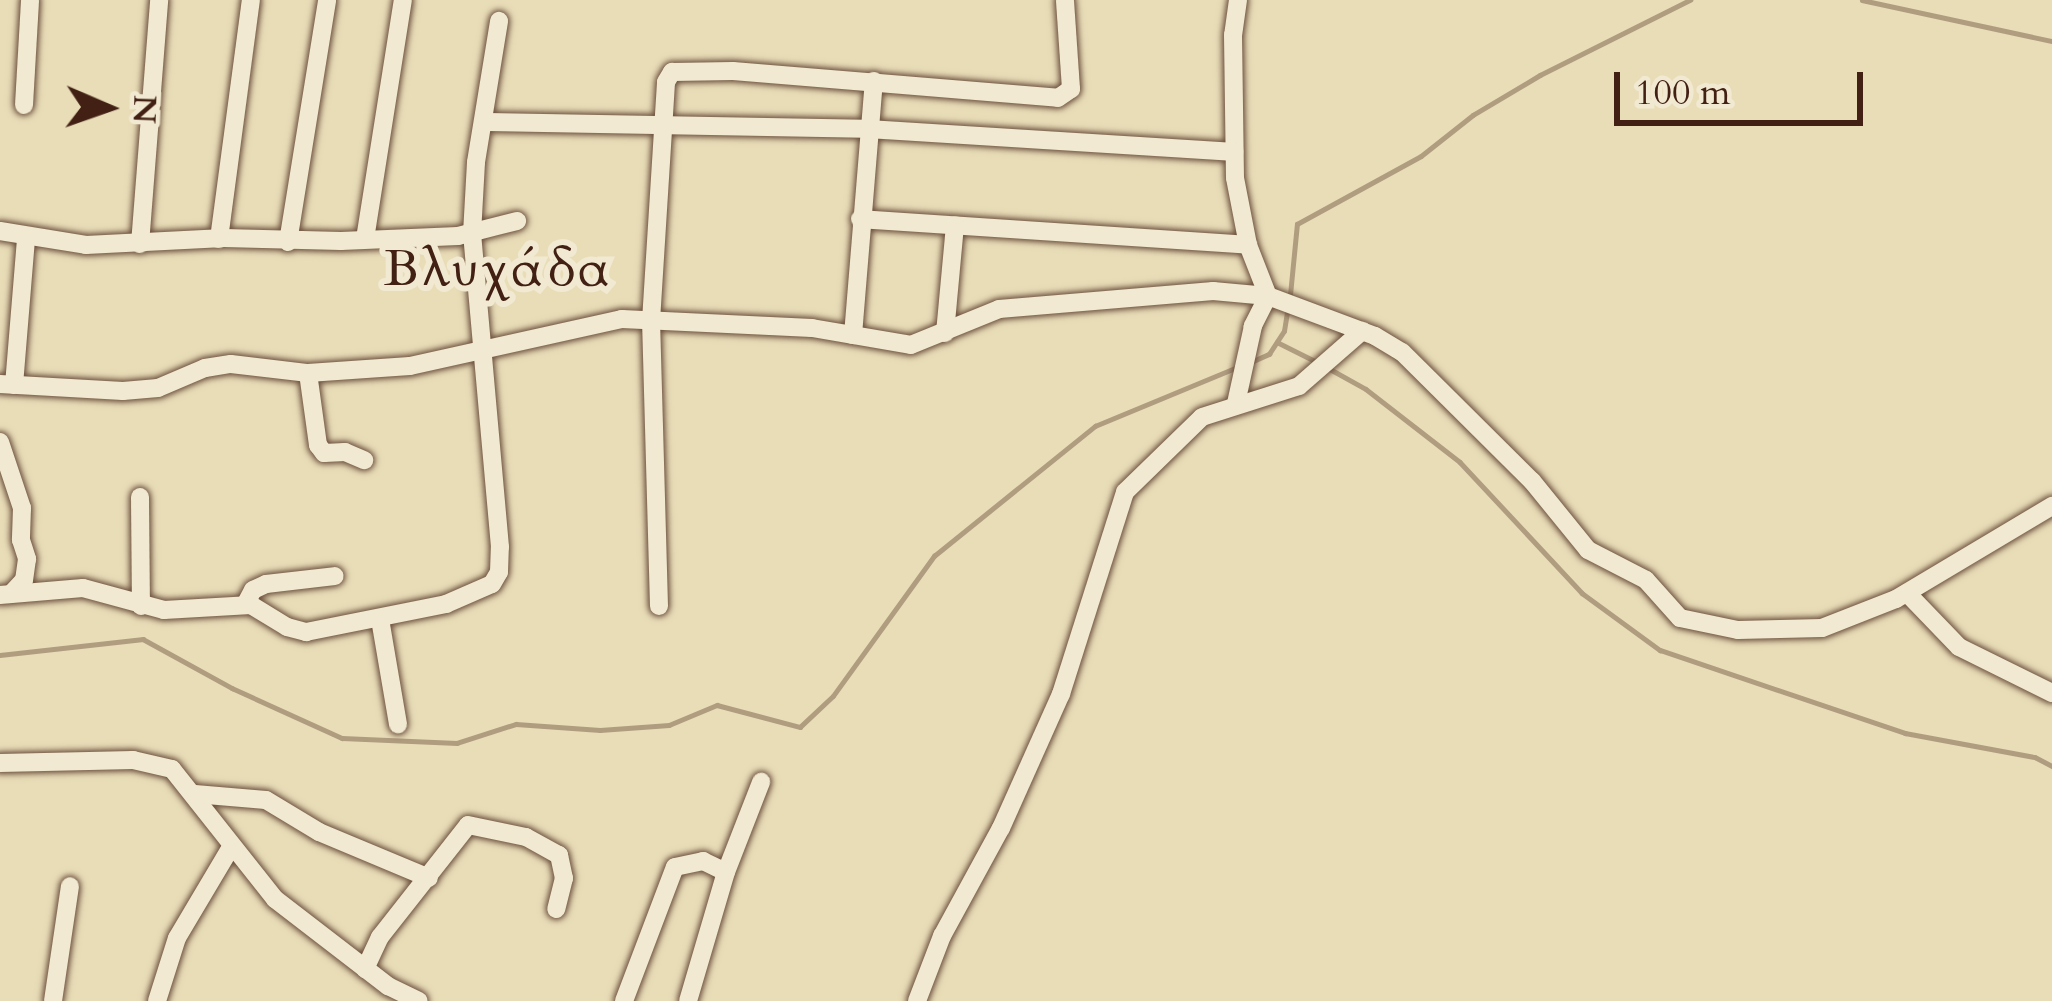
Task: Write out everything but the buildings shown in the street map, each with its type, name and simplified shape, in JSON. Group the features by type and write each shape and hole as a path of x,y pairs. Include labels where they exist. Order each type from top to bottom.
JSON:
{"street":[{"path":"24,106 29,0"},
{"path":"140,244 159,0"},
{"path":"219,239 250,0"},
{"path":"288,242 327,0"},
{"path":"365,239 403,0"},
{"path":"659,606 651,321 663,126 672,72 1067,96 1065,0"},
{"path":"1236,403 1253,326 1268,296 1248,245 1234,152 1233,35 1238,0"},
{"path":"6,595 83,588 141,606 183,612 245,605 306,632 476,595 499,572 472,234 499,21"},
{"path":"853,335 874,81"},
{"path":"483,122 869,129 1234,152"},
{"path":"860,219 1248,245"},
{"path":"0,231 69,244 219,239 288,242 472,234 517,220"},
{"path":"945,333 955,225"},
{"path":"26,238 7,385 142,389 231,364 308,373 410,366 605,321 812,328 911,345 1019,306 1213,291 1268,296 1362,331 1402,352 1532,481 1588,550 1646,580 1680,618 1738,630 1822,628 1907,592 2052,506"},
{"path":"917,1001 942,936 1001,828 1061,694 1118,505 1184,428 1236,403 1299,386 1362,331"},
{"path":"308,373 318,445 324,453 345,452 364,460"},
{"path":"0,442 22,508 21,540 27,559 24,580 6,595"},
{"path":"140,497 141,606"},
{"path":"245,605 253,590 266,584 335,576"},
{"path":"1907,592 1959,647 2052,693"},
{"path":"380,619 398,724"},
{"path":"0,763 153,761 180,774 274,899 365,969 419,1001"},
{"path":"688,1001 726,872 761,782"},
{"path":"195,794 266,800 319,832 429,878"},
{"path":"365,969 380,938 468,825 491,826 559,855 564,878 556,909"},
{"path":"157,1001 177,938 231,847"},
{"path":"624,1001 675,867 703,861 726,872"},
{"path":"53,1001 70,886"}],"waterway":[{"path":"1290,295 1297,224 1421,156 1473,115 1540,75 1690,0"},
{"path":"1862,0 2052,41"},
{"path":"1251,362 1269,354 1284,331 1287,312"},
{"path":"1277,342 1315,361"},
{"path":"0,655 143,639 232,688 342,738 457,743 516,724 600,730 669,725 717,705 800,727 833,696 934,556 1095,426 1240,366"},
{"path":"1330,369 1366,389 1460,462 1582,593 1660,650 1905,733 2035,757 2052,766"}],"district":[{"name":"Βλυχάδα","path":"498,269"}]}
